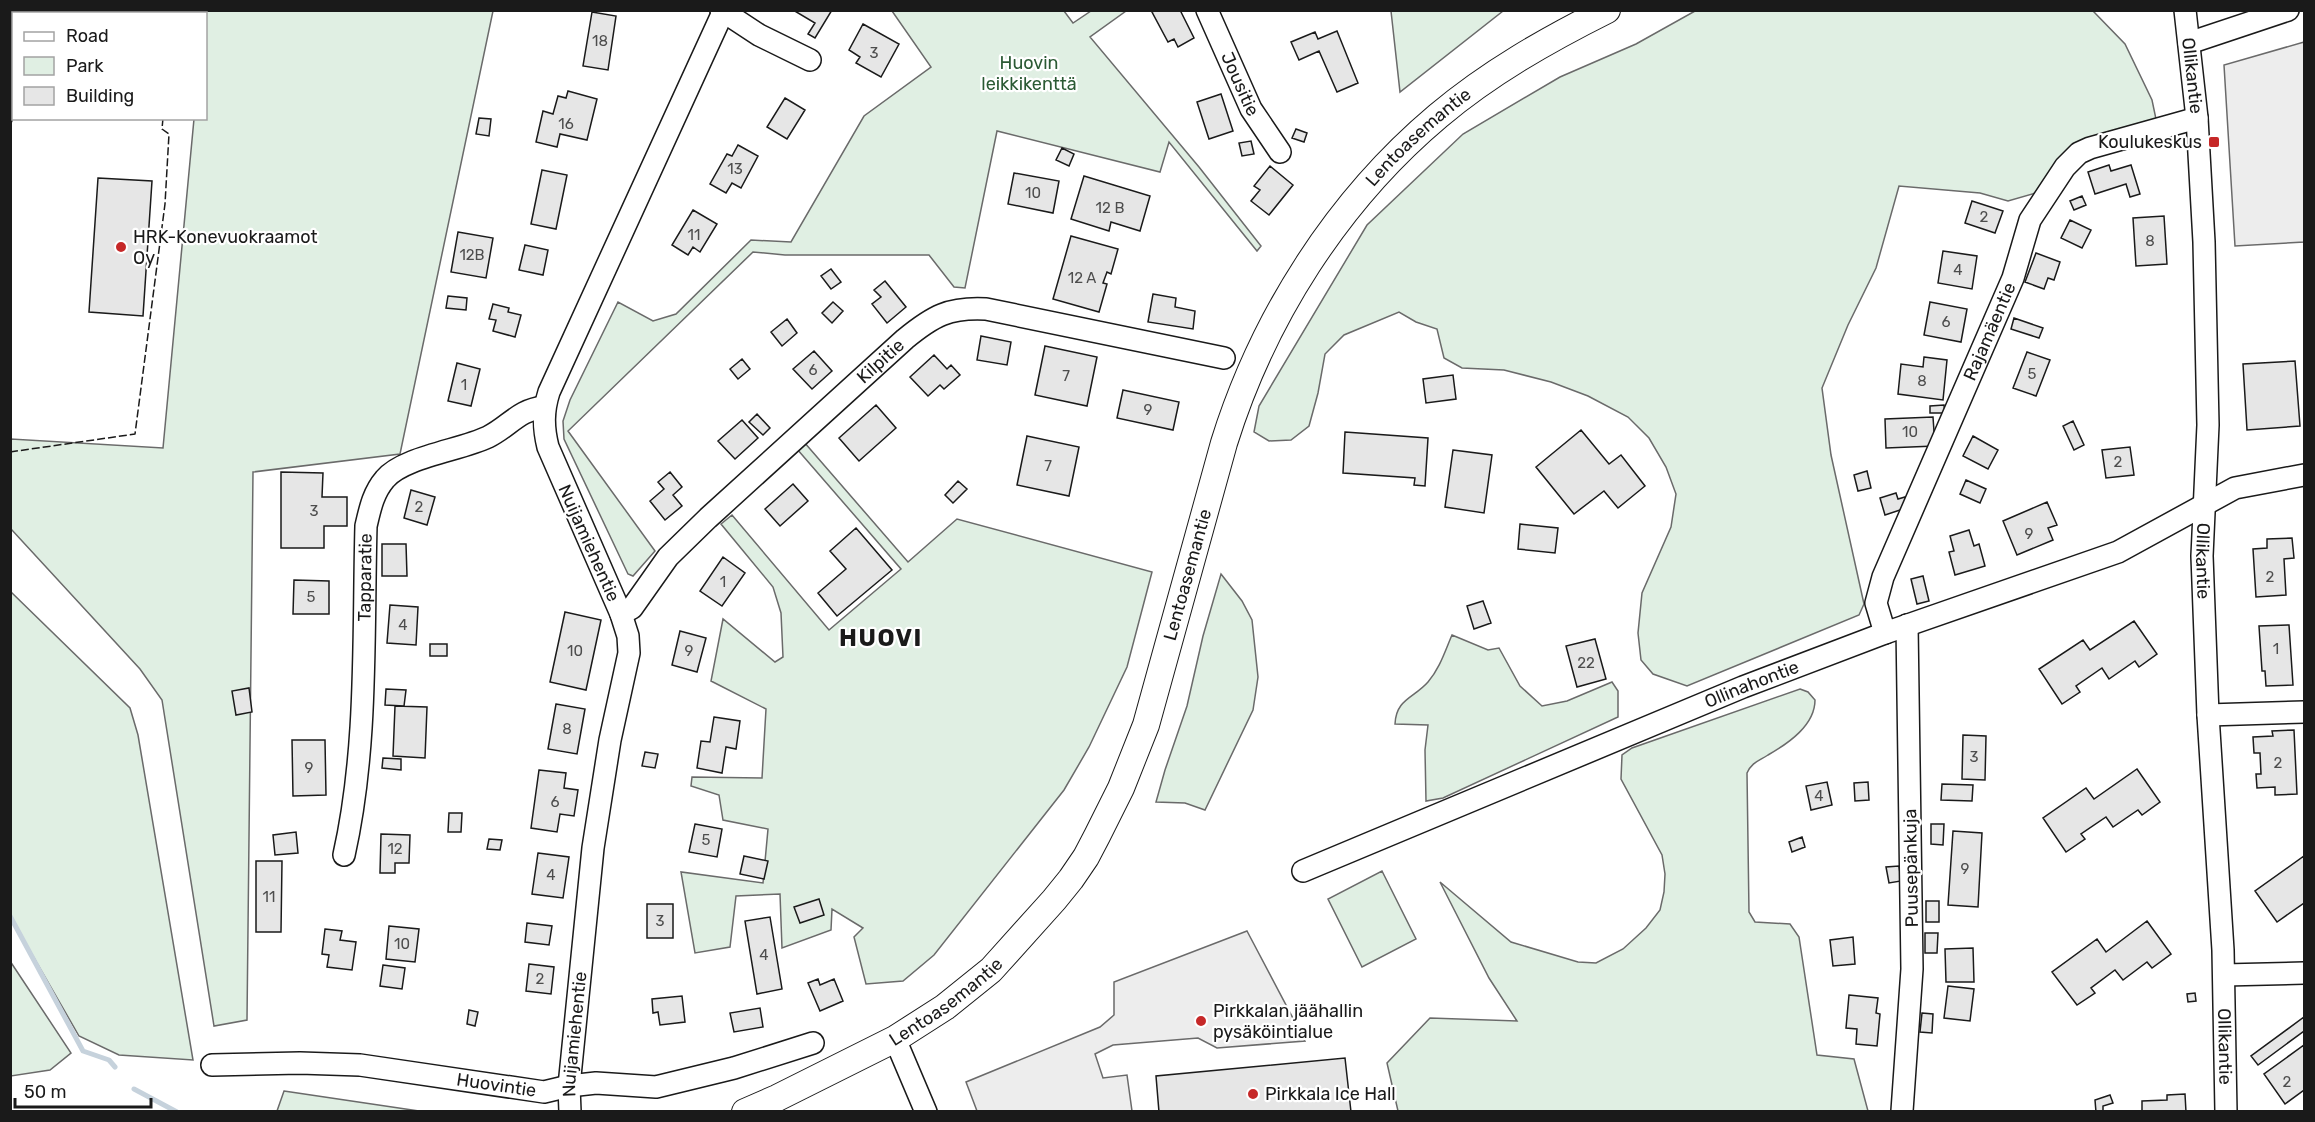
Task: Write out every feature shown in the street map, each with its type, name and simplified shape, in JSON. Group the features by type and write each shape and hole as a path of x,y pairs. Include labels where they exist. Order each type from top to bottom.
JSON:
{"main road":[{"name":"Lentoasemantie","path":"745,1112 895,1039 945,1007 991,970 1054,900 1086,857 1121,788 1154,703 1235,407 1280,310 1326,237 1364,190 1437,117 1477,86 1533,50 1607,10"}],"street":[{"name":"Jousitie","path":"1207,10 1251,109 1280,152"},
{"name":"Ollikantie","path":"2185,10 2202,188 2208,425 2202,556 2208,716 2224,975 2226,1112"},
{"path":"2189,43 2288,10"},
{"path":"723,11 759,35 810,60"},
{"name":"Nuijamiehentie","path":"570,1112 569,1086 593,848 610,740 629,653 628,636 621,614 548,447 544,428 544,407 723,11"},
{"name":"Rajamäentie","path":"1885,633 1876,603 1883,577 2013,278 2031,220 2065,167 2079,153 2197,118"},
{"name":"Kilpitie","path":"621,614 632,608 668,557 708,518 905,339 939,315 955,309 986,309 1224,358"},
{"name":"Tapparatie","path":"344,855 355,804 360,745 366,526 373,498 392,472 417,461 486,438 529,409 544,407"},
{"name":"Ollinahontie","path":"1303,871 1743,687 1885,633 2118,552 2235,488 2304,475"},
{"name":"Puusepänkuja","path":"1902,1111 1912,969 1907,626"},
{"path":"2208,716 2304,712"},
{"path":"2224,975 2304,973"},
{"path":"895,1039 926,1112"},
{"name":"Huovintie","path":"212,1065 300,1063 360,1065 544,1092 596,1083 656,1087 734,1068 813,1043"}],"green space":[{"path":"1391,10 1503,11 1400,92"},
{"path":"493,11 400,454 253,472 247,1020 214,1026 162,700 140,669 11,529 11,439 163,448 194,120 207,120 207,12 204,12"},
{"name":"Huovin leikkikenttä","path":"892,11 1064,11 1073,23 1091,11 1126,11 1090,37 1199,167 1261,246 1257,251 1169,142 1160,172 997,131 965,288 954,287 929,255 785,255 753,252 568,431 655,551 633,576 628,574 564,439 563,421 570,400 618,302 653,321 676,314 751,240 791,242 864,116 931,67"},
{"path":"1695,11 2093,11 2125,44 2152,100 2156,119 2128,130 2039,192 2008,201 1980,193 1899,186 1876,268 1848,325 1822,388 1831,455 1864,604 1859,615 1687,686 1653,674 1641,660 1638,633 1642,593 1671,527 1676,494 1666,467 1649,438 1628,417 1588,396 1551,382 1504,370 1462,368 1444,358 1437,329 1416,322 1399,312 1344,335 1325,354 1309,426 1291,440 1269,441 1254,432 1259,406 1367,225 1463,134 1560,77 1636,44"},
{"path":"804,442 908,562 957,519 1152,572 1127,667 1089,747 1064,790 934,955 903,981 866,984 854,937 863,928 832,909 831,930 782,948 780,894 736,896 730,947 695,953 681,872 763,883 768,829 723,820 719,795 691,786 692,777 762,778 766,709 711,681 723,619 775,662 783,657 781,613 773,587 721,524 732,515 829,630 901,569 797,449"},
{"path":"1221,574 1242,601 1252,620 1258,677 1253,710 1205,810 1185,803 1156,802 1187,706 1203,636"},
{"path":"10,591 130,708 138,735 193,1060 119,1055 79,1036 11,918"},
{"path":"1452,635 1488,650 1499,648 1520,686 1542,706 1567,701 1612,682 1618,691 1618,717 1443,798 1426,801 1425,750 1428,725 1395,724 1396,716 1402,704 1432,677"},
{"path":"1800,689 1808,692 1815,700 1814,709 1806,725 1792,739 1751,766 1747,773 1749,912 1755,922 1790,924 1799,937 1817,1055 1854,1059 1868,1111 1398,1111 1387,1063 1430,1018 1517,1021 1489,978 1440,882 1511,942 1578,962 1596,963 1623,949 1646,928 1660,910 1665,874 1662,855 1621,779 1622,755 1632,748"},
{"path":"1382,871 1416,939 1362,967 1328,899"},
{"path":"10,961 71,1053 50,1070 11,1076"},
{"path":"284,1091 419,1111 277,1111"}],"shaded area":[{"path":"2304,42 2304,242 2235,246 2224,65"},
{"name":"Pirkkalan jäähallin pysäköintialue","path":"1247,931 1305,1041 1217,1048 1198,1038 1113,1045 1095,1054 1103,1078 1127,1075 1132,1111 977,1111 966,1082 1100,1027 1114,1015 1114,982"}],"building":[{"path":"793,10 832,10 815,38 808,34 815,23"},
{"path":"1180,10 1194,38 1178,47 1174,39 1168,42 1152,12"},
{"path":"592,12 616,16 608,70 583,66"},
{"path":"863,24 899,44 881,77 856,63 860,57 849,50"},
{"path":"1337,31 1358,83 1337,92 1319,51 1299,60 1291,42 1315,32 1318,39"},
{"path":"568,91 597,99 587,140 560,134 557,147 536,142 543,111 553,114 558,96 566,98"},
{"path":"1221,94 1233,131 1209,139 1197,102"},
{"path":"785,98 805,110 787,139 767,127"},
{"path":"479,118 491,119 489,136 476,134"},
{"path":"1296,129 1307,133 1304,142 1292,138"},
{"path":"1251,141 1254,154 1242,156 1239,143"},
{"path":"738,145 758,156 741,188 732,183 726,193 710,184 727,154 732,156"},
{"path":"1062,148 1074,154 1069,166 1056,160"},
{"path":"2109,165 2111,171 2131,165 2140,194 2130,197 2126,184 2095,194 2088,172"},
{"path":"1270,166 1293,185 1269,215 1251,201 1260,190 1254,186"},
{"path":"542,170 567,175 556,229 531,224"},
{"path":"1014,173 1059,181 1053,213 1008,204"},
{"path":"1084,176 1150,196 1140,231 1111,222 1109,231 1071,219"},
{"name":"HRK-Konevuokraamot Oy","path":"98,178 152,181 143,316 89,312"},
{"path":"2082,196 2086,205 2074,210 2070,201"},
{"path":"1972,201 2003,211 1995,233 1965,223"},
{"path":"693,210 717,224 700,252 693,247 688,255 672,245"},
{"path":"2164,216 2167,264 2136,266 2133,218"},
{"path":"2070,220 2091,230 2082,248 2061,238"},
{"path":"458,232 493,238 486,278 451,272"},
{"path":"1071,236 1118,249 1111,274 1107,272 1103,283 1107,284 1099,312 1053,299"},
{"path":"525,245 548,250 543,275 519,270"},
{"path":"1943,251 1977,256 1972,289 1938,283"},
{"path":"2036,253 2060,262 2054,280 2048,278 2044,289 2025,282"},
{"path":"831,269 841,282 831,289 821,276"},
{"path":"885,281 906,307 887,323 872,304 881,297 874,290"},
{"path":"1153,294 1176,298 1175,307 1195,311 1193,329 1148,322"},
{"path":"448,296 467,298 466,310 446,308"},
{"path":"833,302 843,311 832,323 822,313"},
{"path":"1930,302 1967,309 1961,342 1924,335"},
{"path":"493,304 509,308 508,312 521,315 515,337 493,331 496,320 489,319"},
{"path":"2014,318 2043,328 2039,338 2011,329"},
{"path":"787,319 797,333 782,346 771,332"},
{"path":"981,336 1011,342 1007,365 977,360"},
{"path":"1045,346 1097,357 1087,406 1035,395"},
{"path":"814,351 832,371 812,389 793,369"},
{"path":"2027,352 2050,360 2036,396 2013,388"},
{"path":"934,355 947,369 951,365 960,375 944,389 940,385 928,396 910,377"},
{"path":"1924,357 1947,360 1943,400 1898,394 1901,364 1923,367"},
{"path":"742,359 750,369 738,379 730,369"},
{"path":"2295,361 2300,426 2247,430 2243,364"},
{"path":"457,363 480,369 471,406 448,401"},
{"path":"1453,375 1456,399 1426,403 1423,379"},
{"path":"1123,390 1179,402 1173,430 1117,418"},
{"path":"876,405 896,428 859,461 839,438"},
{"path":"1944,405 1945,413 1930,413 1930,406"},
{"path":"757,414 770,428 763,435 749,422"},
{"path":"1933,417 1935,446 1886,448 1885,419"},
{"path":"742,420 758,438 735,459 718,441"},
{"path":"2073,421 2084,445 2074,450 2063,426"},
{"path":"1581,430 1609,464 1621,455 1645,486 1618,508 1604,491 1574,514 1536,467"},
{"path":"1345,432 1428,438 1425,486 1414,485 1415,478 1343,473"},
{"path":"1027,436 1079,447 1069,496 1017,485"},
{"path":"1973,436 1998,450 1988,469 1963,456"},
{"path":"2130,447 2134,475 2106,478 2102,450"},
{"path":"1453,450 1492,455 1484,513 1445,507"},
{"path":"1867,471 1871,488 1858,491 1854,475"},
{"path":"281,472 323,473 322,497 347,497 347,526 324,526 324,548 281,548"},
{"path":"670,472 682,487 673,495 682,506 665,520 650,501 664,489 658,482"},
{"path":"1966,480 1986,489 1980,503 1960,494"},
{"path":"958,481 967,489 953,503 945,495"},
{"path":"793,484 808,501 780,526 765,509"},
{"path":"411,490 435,497 427,525 404,518"},
{"path":"1896,493 1898,499 1905,497 1909,507 1885,515 1880,498"},
{"path":"2047,502 2057,525 2048,528 2053,540 2017,555 2003,521"},
{"path":"1520,524 1558,528 1555,553 1518,549"},
{"path":"856,528 892,570 837,616 818,593 846,569 830,551"},
{"path":"1969,530 1974,546 1979,544 1985,566 1955,575 1949,552 1954,551 1950,536"},
{"path":"2292,538 2294,558 2284,559 2286,595 2256,597 2253,549 2267,548 2267,539"},
{"path":"382,544 406,544 407,576 382,576"},
{"path":"723,557 745,573 722,606 700,591"},
{"path":"1923,576 1929,601 1917,604 1911,579"},
{"path":"294,580 329,581 329,614 293,614"},
{"path":"1483,601 1491,623 1474,629 1467,606"},
{"path":"390,605 418,607 416,645 387,643"},
{"path":"565,612 601,620 586,690 550,682"},
{"path":"2134,621 2157,654 2139,667 2135,661 2109,679 2102,668 2076,686 2080,692 2062,704 2039,669 2083,640 2090,650"},
{"path":"2289,625 2293,685 2266,686 2265,671 2262,671 2259,626"},
{"path":"680,631 706,638 697,672 672,665"},
{"path":"1595,639 1606,679 1577,687 1566,646"},
{"path":"430,644 447,644 447,656 430,656"},
{"path":"249,688 252,712 236,715 232,691"},
{"path":"386,689 406,690 404,706 385,705"},
{"path":"556,704 585,709 577,754 548,749"},
{"path":"395,706 427,707 425,758 393,756"},
{"path":"714,717 740,721 736,749 726,747 722,773 697,768 701,741 710,742"},
{"path":"2294,730 2297,794 2275,795 2275,787 2257,788 2256,774 2261,774 2260,753 2254,753 2253,737 2273,736 2272,731"},
{"path":"1963,735 1986,736 1985,780 1962,779"},
{"path":"292,740 325,740 326,795 293,796"},
{"path":"645,752 658,754 655,768 642,766"},
{"path":"383,758 401,759 401,770 382,768"},
{"path":"2137,769 2160,802 2142,815 2138,810 2113,827 2106,817 2081,834 2085,839 2066,852 2043,818 2086,788 2094,799"},
{"path":"539,770 566,773 564,788 578,790 574,816 560,814 557,832 531,828"},
{"path":"1827,782 1832,805 1811,810 1806,786"},
{"path":"1868,782 1869,800 1855,801 1854,783"},
{"path":"1942,784 1973,785 1972,801 1941,800"},
{"path":"449,813 462,813 461,832 448,832"},
{"path":"695,824 722,829 717,857 689,852"},
{"path":"1931,824 1944,824 1943,845 1931,844"},
{"path":"1953,831 1982,833 1978,907 1948,905"},
{"path":"296,832 298,853 275,855 273,835"},
{"path":"381,834 410,835 409,863 395,863 395,873 380,873"},
{"path":"1802,837 1805,847 1792,852 1789,842"},
{"path":"489,839 502,840 500,850 487,849"},
{"path":"538,853 569,857 563,898 532,894"},
{"path":"744,856 768,861 764,879 740,874"},
{"path":"2304,856 2304,903 2277,922 2255,891"},
{"path":"256,861 282,861 281,932 256,932"},
{"path":"1899,866 1901,881 1889,883 1886,867"},
{"path":"819,899 824,915 800,923 794,907"},
{"path":"1926,901 1939,901 1939,922 1926,922"},
{"path":"647,904 673,904 673,938 647,938"},
{"path":"770,917 782,989 757,994 745,921"},
{"path":"2147,921 2171,954 2152,968 2147,962 2123,980 2115,970 2091,988 2095,993 2077,1005 2052,972 2097,939 2106,952"},
{"path":"527,923 552,926 549,945 525,942"},
{"path":"389,926 419,929 415,962 386,959"},
{"path":"325,929 342,931 340,940 356,942 352,970 327,967 329,955 322,954"},
{"path":"1925,933 1938,933 1937,953 1925,953"},
{"path":"1853,937 1855,964 1833,966 1830,940"},
{"path":"1973,948 1974,982 1946,982 1945,949"},
{"path":"529,964 554,967 551,994 526,991"},
{"path":"383,965 405,968 402,989 380,986"},
{"path":"818,979 820,985 834,979 843,1001 820,1011 808,983"},
{"path":"1948,986 1974,989 1970,1021 1944,1018"},
{"path":"2195,993 2196,1001 2188,1002 2187,994"},
{"path":"1849,995 1878,998 1876,1013 1880,1014 1877,1046 1856,1044 1857,1029 1846,1028"},
{"path":"682,996 685,1022 660,1025 658,1012 653,1013 652,999"},
{"path":"760,1008 763,1027 734,1032 730,1013"},
{"path":"469,1010 478,1012 475,1026 467,1024"},
{"path":"1922,1013 1933,1014 1932,1033 1920,1032"},
{"path":"2304,1017 2304,1031 2258,1065 2251,1056"},
{"path":"2304,1045 2304,1090 2285,1104 2264,1074"},
{"name":"Pirkkala Ice Hall","path":"1345,1058 1351,1112 1159,1112 1156,1076"},
{"path":"2185,1094 2186,1112 2142,1112 2142,1101 2167,1100 2167,1095"},
{"path":"2110,1095 2113,1103 2103,1106 2103,1112 2096,1112 2095,1100"}],"waterway":[{"path":"10,916 83,1051 109,1060 115,1067"},
{"path":"134,1089 177,1112"}],"fence":[{"path":"2227,10 2233,10"},
{"path":"10,133 12,120"},
{"path":"10,452 135,434 165,204 169,134 162,129 163,120"}],"place":[{"name":"Koulukeskus","path":"2214,142"},
{"name":"HRK-Konevuokraamot Oy","path":"121,247"},
{"name":"Pirkkalan jäähallin pysäköintialue","path":"1201,1021"},
{"name":"Pirkkala Ice Hall","path":"1253,1094"}],"district":[{"name":"HUOVI","path":"881,638"}]}
